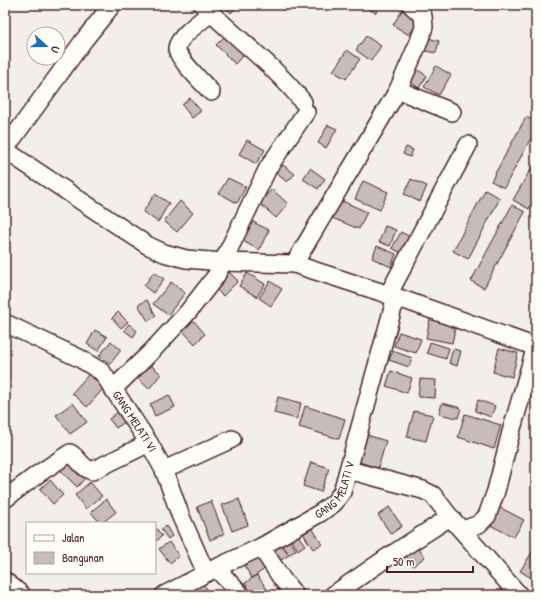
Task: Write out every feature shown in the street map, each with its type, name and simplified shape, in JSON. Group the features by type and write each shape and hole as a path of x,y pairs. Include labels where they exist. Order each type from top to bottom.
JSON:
{"street":[{"path":"112,5 84,40 5,149 146,245 164,253 186,259 222,262 294,264 392,296 536,347 511,432 496,491 487,516 479,524 463,530"},
{"path":"294,264 398,90 424,27 423,16 414,8"},
{"path":"113,389 151,352 188,312 216,276 268,168 305,107 294,91 259,56 207,9 178,43 177,49 180,57 211,92"},
{"path":"398,90 452,112"},
{"name":"GANG MELATI V","path":"164,595 261,547 320,513 334,503 342,492 349,470 392,296 468,145"},
{"name":"GANG MELATI VI","path":"5,323 102,372 149,443 164,470 181,518 211,571 241,595"},
{"path":"164,470 232,439"},
{"path":"5,500 44,470 70,453 86,469 92,471 149,443"},
{"path":"349,470 423,490 433,495 450,517 519,595"},
{"path":"333,595 450,517"},
{"path":"261,547 282,579 295,595"},
{"path":"5,581 22,595"}],"building":[{"path":"222,5 238,5 231,13"},
{"path":"365,5 380,5 376,13 364,7"},
{"path":"403,9 420,19 409,35 393,25"},
{"path":"225,36 244,54 235,64 216,45"},
{"path":"366,36 381,46 371,61 356,50"},
{"path":"424,37 439,41 436,53 421,50"},
{"path":"347,50 360,59 346,79 333,71"},
{"path":"436,66 451,75 439,95 424,87"},
{"path":"415,68 427,76 419,88 407,80"},
{"path":"190,98 201,111 192,118 182,105"},
{"path":"526,117 536,122 536,129 504,188 491,181"},
{"path":"328,125 337,129 326,148 318,143"},
{"path":"247,140 265,150 256,164 239,154"},
{"path":"406,147 413,150 410,157 403,154"},
{"path":"536,160 536,196 529,209 513,200"},
{"path":"283,165 295,174 287,182 276,173"},
{"path":"310,168 325,179 318,189 303,179"},
{"path":"228,178 246,187 237,203 219,193"},
{"path":"411,179 427,186 420,202 404,194"},
{"path":"363,181 388,192 380,210 355,199"},
{"path":"272,189 288,204 276,218 259,203"},
{"path":"485,190 500,198 468,259 453,251"},
{"path":"155,194 169,203 158,222 143,212"},
{"path":"340,200 367,212 359,229 332,218"},
{"path":"180,201 193,213 177,232 164,221"},
{"path":"512,205 525,212 484,288 471,281"},
{"path":"251,221 269,230 259,250 241,240"},
{"path":"385,226 396,230 390,246 379,242"},
{"path":"401,232 410,237 401,253 392,248"},
{"path":"377,246 396,254 391,267 372,258"},
{"path":"154,272 164,279 153,293 144,286"},
{"path":"229,272 238,281 223,296 214,287"},
{"path":"247,273 265,284 257,297 239,286"},
{"path":"270,281 282,289 271,306 259,298"},
{"path":"171,282 185,293 168,315 153,304"},
{"path":"147,300 156,316 148,321 138,305"},
{"path":"118,312 128,322 121,328 112,318"},
{"path":"430,319 456,325 452,343 426,338"},
{"path":"193,320 205,334 195,344 182,330"},
{"path":"129,324 137,331 133,337 124,330"},
{"path":"95,330 107,337 98,351 87,344"},
{"path":"399,332 421,339 416,353 394,346"},
{"path":"111,341 121,350 110,364 99,356"},
{"path":"430,342 449,348 446,359 427,353"},
{"path":"499,348 518,353 512,377 493,372"},
{"path":"453,349 461,351 457,366 449,363"},
{"path":"393,351 412,358 409,367 389,360"},
{"path":"147,362 161,374 149,389 135,376"},
{"path":"391,371 412,378 407,393 386,386"},
{"path":"89,374 104,388 87,407 72,393"},
{"path":"420,379 436,380 435,398 418,397"},
{"path":"169,395 175,407 155,416 150,404"},
{"path":"278,397 301,403 297,419 274,413"},
{"path":"478,400 495,406 491,417 475,411"},
{"path":"73,403 87,422 70,434 56,415"},
{"path":"442,403 461,408 458,418 439,414"},
{"path":"305,406 345,419 339,439 299,427"},
{"path":"123,408 131,418 116,428 109,419"},
{"path":"414,411 433,415 426,441 407,437"},
{"path":"465,414 501,425 494,449 458,437"},
{"path":"367,435 386,441 378,468 359,462"},
{"path":"70,457 88,475 77,487 59,469"},
{"path":"311,462 329,468 321,492 303,486"},
{"path":"50,480 63,495 53,504 40,489"},
{"path":"90,482 102,496 86,509 75,495"},
{"path":"106,499 116,512 103,522 99,522 91,512"},
{"path":"239,499 248,525 232,531 222,505"},
{"path":"211,501 224,534 210,540 197,507"},
{"path":"497,506 524,520 514,537 488,524"},
{"path":"389,507 402,526 391,534 378,515"},
{"path":"309,523 322,544 313,549 300,529"},
{"path":"166,526 172,536 168,539 161,529"},
{"path":"156,528 162,536 156,541"},
{"path":"297,534 305,545 298,550 290,538"},
{"path":"288,538 296,550 289,555 281,543"},
{"path":"169,542 179,556 170,563 159,549"},
{"path":"281,543 289,555 279,561 271,549"},
{"path":"416,546 425,557 413,566 405,555"},
{"path":"254,550 266,568 252,578 240,559"},
{"path":"533,551 536,553 536,581 520,571"},
{"path":"257,575 267,589 258,595 253,595 245,583"},
{"path":"200,580 207,589 199,595 192,586"}]}
